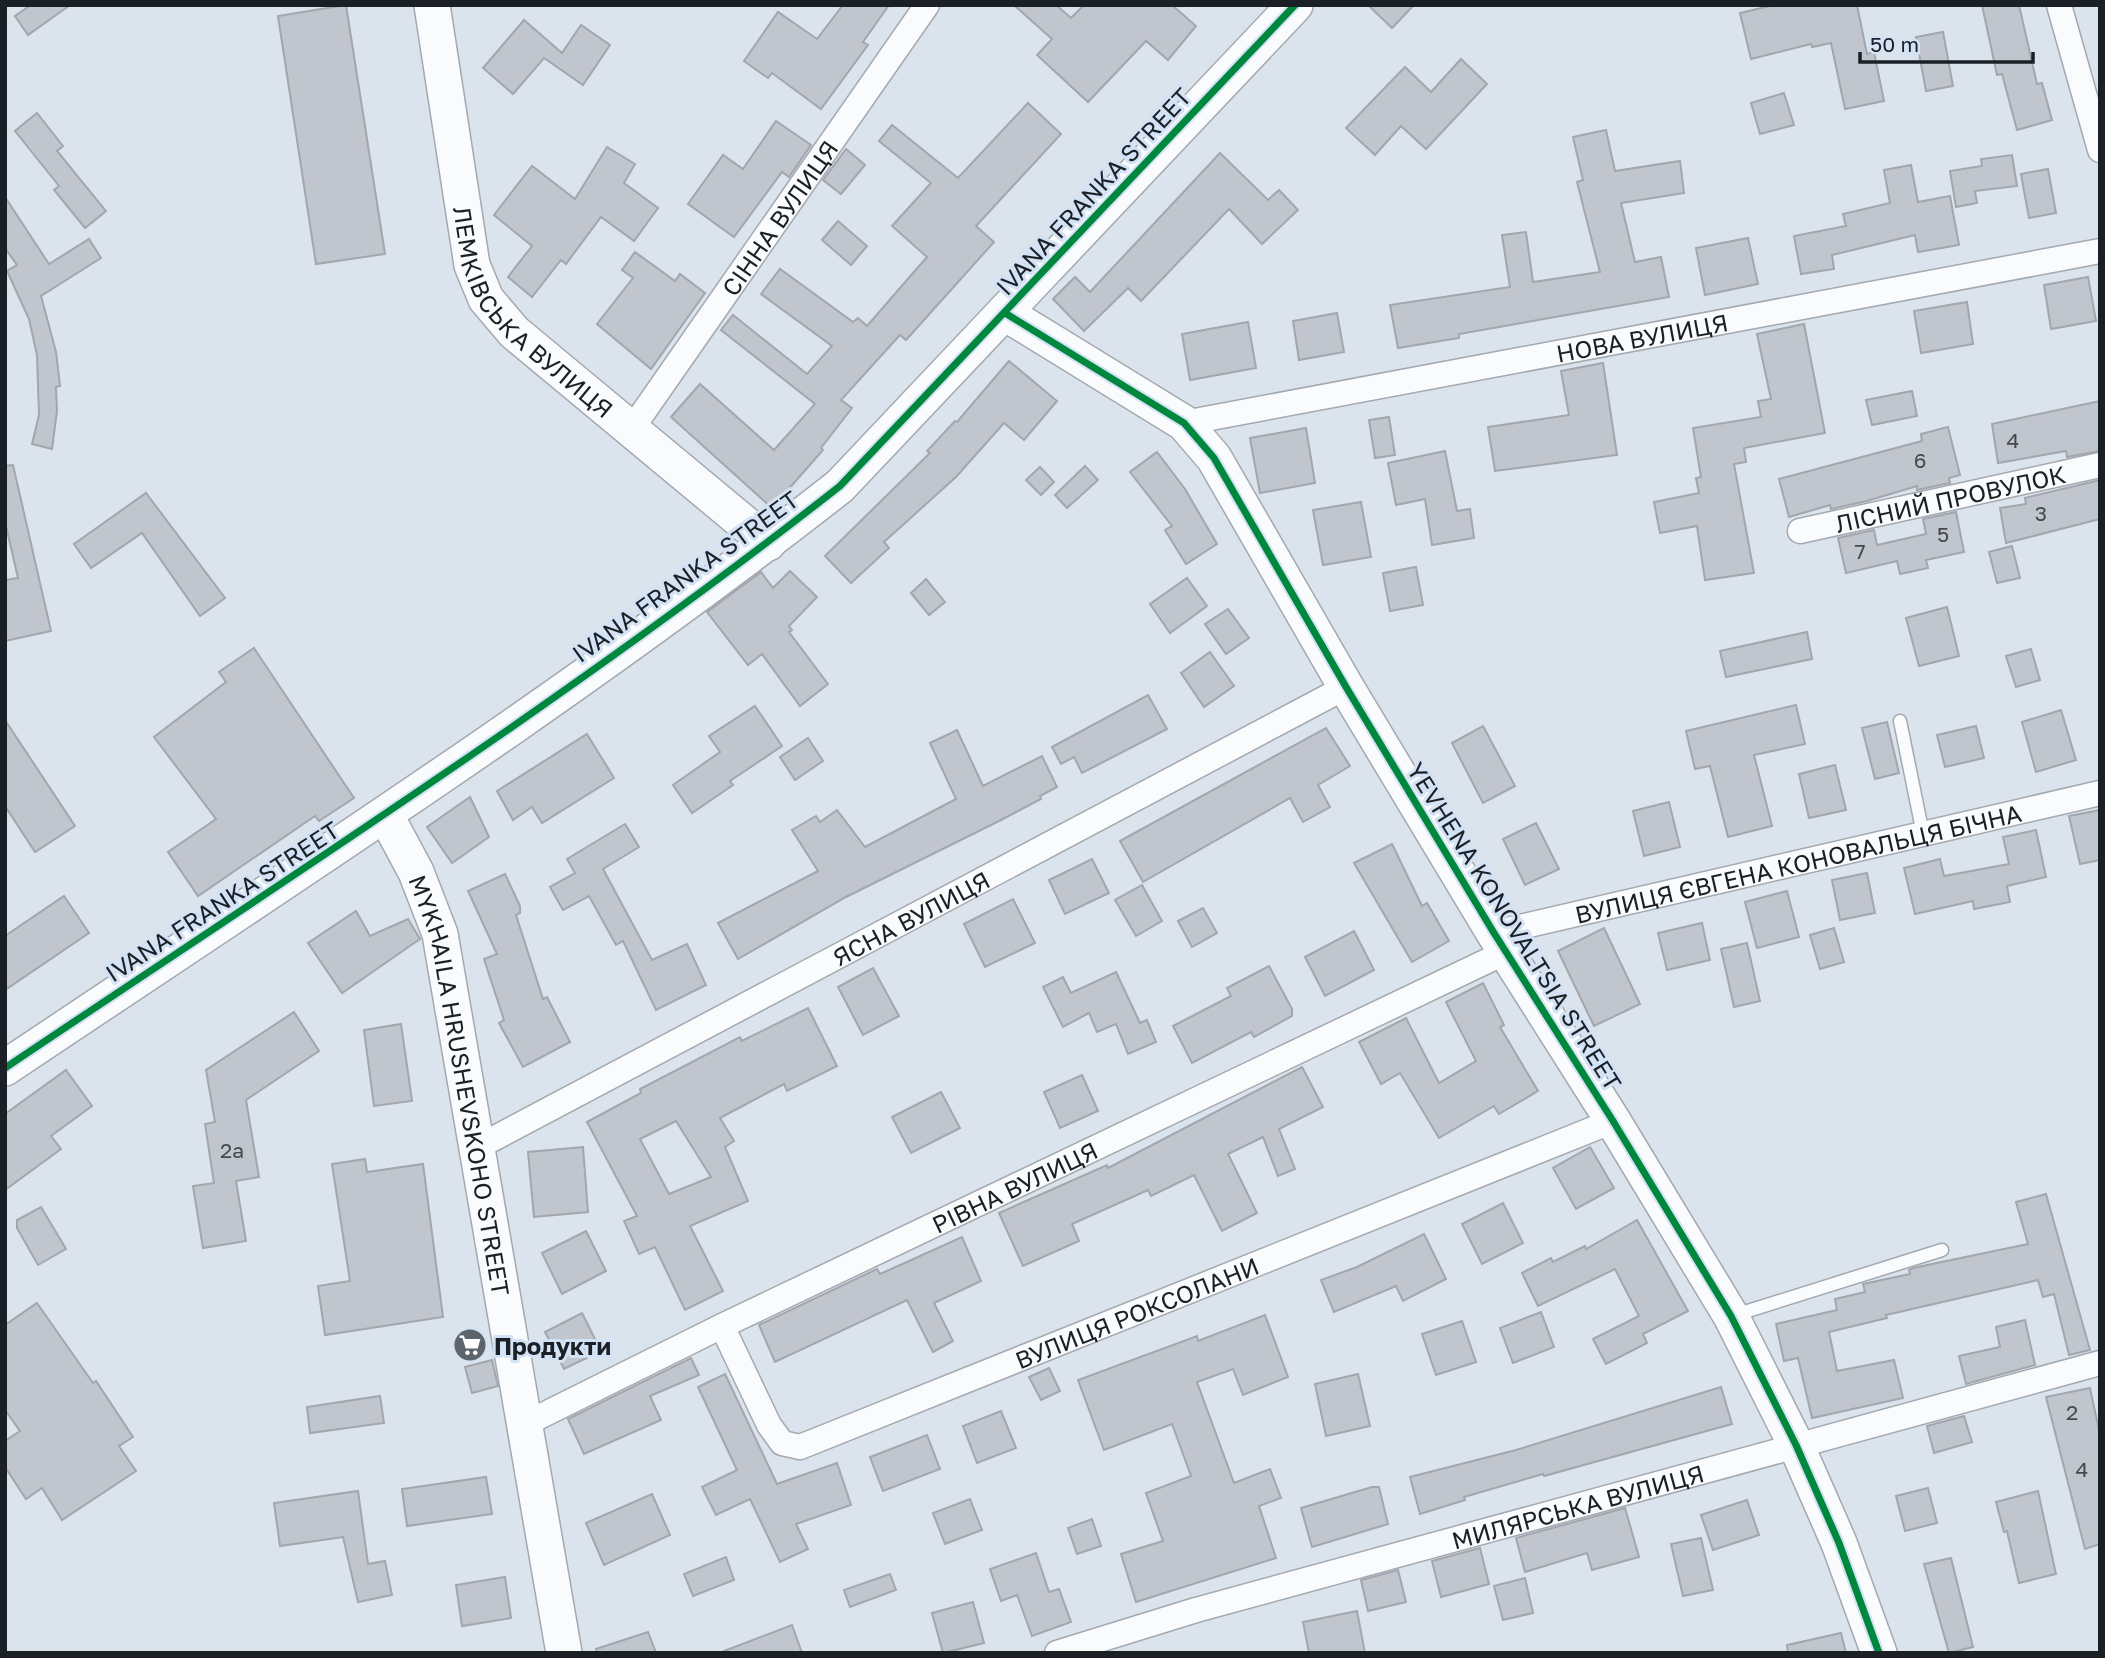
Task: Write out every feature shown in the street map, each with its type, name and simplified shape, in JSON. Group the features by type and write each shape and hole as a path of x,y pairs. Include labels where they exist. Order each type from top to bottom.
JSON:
{"street":[{"name":"ЛЕМКІВСЬКА ВУЛИЦЯ","path":"432,5 472,265 486,299 513,332 768,543"},
{"name":"СІННА ВУЛИЦЯ","path":"631,430 927,5"},
{"name":"IVANA FRANKA STREET","path":"5,1069 386,816 768,543 840,486 1295,5"},
{"path":"2059,5 2098,139"},
{"name":"НОВА ВУЛИЦЯ","path":"1184,423 2100,251"},
{"name":"YEVHENA KONOVALTSIA STREET","path":"1005,313 1184,423 1214,458 1346,687 1500,943 1613,1121 1731,1316 1796,1445 1839,1543 1879,1653"},
{"name":"ЛІСНИЙ ПРОВУЛОК","path":"1800,531 2100,465"},
{"name":"ЯСНА ВУЛИЦЯ","path":"476,1149 1346,687"},
{"name":"ВУЛИЦЯ ЄВГЕНА КОНОВАЛЬЦЯ БІЧНА","path":"1500,943 1923,834 2100,793"},
{"name":"MYKHAILA HRUSHEVSKOHO STREET","path":"386,816 416,872 435,916 564,1653"},
{"name":"РІВНА ВУЛИЦЯ","path":"525,1424 1500,943"},
{"name":"ВУЛИЦЯ РОКСОЛАНИ","path":"722,1326 769,1425 782,1443 800,1447 1613,1121"},
{"name":"МИЛЯРСЬКА ВУЛИЦЯ","path":"1058,1653 1196,1610 2100,1363"}],"lane":[{"path":"1900,721 1923,834"},
{"path":"1731,1316 1942,1250"}],"building":[{"path":"31,5 70,5 28,35 15,16"},
{"path":"346,5 385,254 316,264 278,16"},
{"path":"843,5 889,5 863,42 868,45 821,109 772,73 768,78 744,61 778,12 817,39"},
{"path":"1014,5 1056,5 1071,18 1084,5 1172,5 1196,26 1168,60 1146,41 1088,102 1037,55 1052,39"},
{"path":"1368,5 1414,5 1392,28"},
{"path":"1774,5 1857,5 1867,54 1874,52 1884,101 1845,109 1831,43 1812,47 1811,44 1751,59 1740,13"},
{"path":"1982,5 2019,5 2037,84 2042,83 2052,120 2017,130 2002,74 1997,75"},
{"path":"524,20 562,53 581,25 610,45 583,85 544,58 513,94 483,68"},
{"path":"1943,32 1953,86 1926,91 1916,37"},
{"path":"1461,59 1487,84 1426,149 1401,126 1375,155 1346,128 1405,67 1431,92"},
{"path":"1784,93 1794,125 1760,134 1751,103"},
{"path":"1028,103 1061,134 976,226 994,242 906,340 900,335 841,400 852,408 821,448 823,450 772,508 671,417 700,384 774,450 815,404 721,330 733,315 807,374 832,346 761,294 780,269 853,322 858,318 867,326 927,257 892,226 931,183 879,141 892,125 958,178"},
{"path":"37,113 63,146 57,151 106,211 85,228 54,190 59,186 15,131"},
{"path":"776,121 811,145 789,177 782,172 734,237 688,204 723,155 743,169"},
{"path":"1606,130 1615,171 1680,161 1684,193 1621,203 1635,262 1661,257 1669,297 1459,334 1459,338 1398,348 1390,305 1510,287 1502,235 1526,232 1533,282 1600,272 1577,182 1583,180 1573,137"},
{"path":"607,147 635,164 624,183 658,208 634,241 601,217 566,264 561,260 532,297 508,277 532,246 494,215 532,166 575,199"},
{"path":"846,149 865,165 841,194 823,180"},
{"path":"1220,153 1268,200 1279,190 1298,210 1262,244 1229,209 1141,301 1128,288 1084,331 1053,299 1075,277 1090,292"},
{"path":"2012,155 2017,186 1975,191 1977,203 1956,207 1950,171 1982,166 1981,159"},
{"path":"1911,165 1918,202 1950,196 1959,245 1918,252 1915,235 1832,255 1834,269 1801,274 1794,236 1846,226 1843,214 1890,203 1884,170"},
{"path":"2048,169 2056,213 2029,218 2021,174"},
{"path":"5,197 49,264 89,239 101,258 41,296 56,352 60,386 56,387 57,411 52,449 32,444 39,415 37,355 29,319 7,271 17,265 5,248"},
{"path":"838,221 867,246 851,265 822,240"},
{"path":"1748,238 1758,284 1705,295 1696,248"},
{"path":"635,252 675,281 680,274 705,293 651,369 597,324 633,278 622,270"},
{"path":"2088,277 2096,321 2051,329 2044,285"},
{"path":"1967,302 1973,344 1921,353 1914,311"},
{"path":"1337,313 1344,352 1299,360 1293,321"},
{"path":"1248,322 1256,368 1190,380 1182,334"},
{"path":"1804,324 1825,433 1744,448 1746,462 1734,464 1754,573 1705,580 1697,526 1660,533 1654,502 1699,493 1696,478 1701,477 1693,428 1761,417 1758,401 1771,399 1757,334"},
{"path":"1009,361 1057,401 1024,440 1004,423 956,477 884,542 889,548 851,583 825,556 930,453 927,451 955,421 957,422"},
{"path":"1603,363 1617,455 1495,471 1488,427 1569,415 1561,371"},
{"path":"1912,391 1917,416 1872,425 1866,400"},
{"path":"2100,401 2100,451 2067,457 2066,451 1998,463 1992,424"},
{"path":"1389,417 1395,455 1375,458 1369,420"},
{"path":"1948,427 1960,475 1949,478 1950,483 1917,490 1917,486 1867,501 1831,509 1830,505 1789,517 1779,479 1922,441 1921,434"},
{"path":"1306,428 1315,483 1260,493 1250,438"},
{"path":"1445,451 1457,511 1470,509 1474,538 1432,545 1425,499 1396,505 1388,463"},
{"path":"1157,452 1185,489 1217,544 1186,564 1165,530 1172,526 1130,472"},
{"path":"13,465 51,631 5,641 5,580 18,578 5,522 5,466"},
{"path":"1085,466 1098,480 1067,508 1055,495"},
{"path":"1040,467 1054,482 1041,495 1026,480"},
{"path":"2100,480 2100,519 2006,543 2000,508 2026,504 2025,498"},
{"path":"146,493 225,598 200,616 142,533 91,568 74,544"},
{"path":"1361,502 1371,557 1323,565 1313,510"},
{"path":"1956,512 1964,552 1926,560 1928,568 1900,574 1897,561 1846,573 1838,538 1874,530 1877,545 1926,534 1923,519"},
{"path":"2012,546 2020,578 1997,583 1989,552"},
{"path":"1416,567 1423,605 1390,611 1383,573"},
{"path":"790,571 817,597 789,626 792,630 789,632 828,684 800,706 762,654 748,665 707,612 761,572 773,588"},
{"path":"1187,578 1207,606 1170,633 1150,604"},
{"path":"926,579 945,602 929,615 911,593"},
{"path":"1947,607 1959,656 1919,666 1906,618"},
{"path":"1228,609 1249,638 1226,654 1205,624"},
{"path":"1807,632 1812,659 1726,677 1720,651"},
{"path":"254,648 354,798 319,821 315,816 198,896 168,852 216,819 154,737 226,682 219,672"},
{"path":"2031,649 2040,680 2016,687 2006,656"},
{"path":"1210,652 1234,686 1204,707 1181,673"},
{"path":"1148,695 1167,729 1082,773 1074,757 1061,764 1052,747"},
{"path":"1796,705 1805,744 1754,755 1772,826 1728,837 1710,766 1695,769 1686,731"},
{"path":"755,706 782,746 730,781 733,785 692,813 673,785 720,752 709,736"},
{"path":"2061,710 2076,760 2036,772 2022,722"},
{"path":"5,720 75,826 35,852 5,806"},
{"path":"1887,722 1899,773 1875,779 1862,728"},
{"path":"1483,726 1515,786 1483,803 1452,743"},
{"path":"1976,726 1984,758 1945,767 1937,735"},
{"path":"1326,728 1350,766 1318,785 1330,807 1303,822 1290,798 1143,882 1120,841"},
{"path":"957,730 983,786 1042,756 1057,787 1040,796 1041,799 1001,820 846,897 738,959 718,923 818,871 792,830 816,816 820,822 837,810 865,847 956,799 930,743"},
{"path":"587,734 614,778 542,823 532,807 513,820 497,791"},
{"path":"808,738 823,761 795,780 780,757"},
{"path":"1835,765 1846,810 1809,818 1799,774"},
{"path":"470,797 489,837 452,863 427,827"},
{"path":"1669,802 1680,847 1644,856 1633,811"},
{"path":"2100,810 2100,860 2080,864 2069,816"},
{"path":"1536,823 1559,869 1525,885 1503,839"},
{"path":"625,824 639,847 603,869 652,960 687,944 706,985 656,1010 623,941 616,945 589,896 563,910 550,887 575,873 567,859"},
{"path":"2036,830 2046,877 2007,886 2010,902 1974,909 1973,901 1915,914 1904,868 1940,859 1944,876 2009,864 2003,837"},
{"path":"1392,844 1422,906 1427,903 1449,941 1412,962 1354,863"},
{"path":"1092,859 1109,893 1065,914 1049,880"},
{"path":"1867,873 1875,913 1840,920 1832,880"},
{"path":"505,874 520,906 520,913 516,915 543,999 547,997 570,1042 523,1067 499,1023 504,1020 484,959 497,954 468,891"},
{"path":"1142,885 1162,921 1136,936 1115,900"},
{"path":"1787,891 1799,937 1757,948 1745,902"},
{"path":"64,896 89,933 5,990 5,936"},
{"path":"1013,899 1035,943 985,967 964,924"},
{"path":"1203,908 1217,933 1192,947 1178,921"},
{"path":"356,911 370,936 408,919 420,939 342,993 308,943"},
{"path":"1702,923 1710,960 1667,970 1658,933"},
{"path":"1604,928 1640,1004 1594,1026 1558,951"},
{"path":"1834,928 1844,962 1820,969 1810,935"},
{"path":"1354,931 1374,970 1325,996 1305,957"},
{"path":"1747,943 1760,1001 1734,1007 1721,949"},
{"path":"1269,966 1292,1009 1292,1016 1254,1037 1251,1032 1192,1063 1173,1026 1231,996 1227,988"},
{"path":"873,968 899,1016 863,1035 838,987"},
{"path":"1116,972 1140,1023 1147,1020 1156,1042 1128,1054 1116,1024 1097,1032 1089,1013 1063,1027 1043,987 1063,977 1071,993"},
{"path":"1483,983 1504,1025 1500,1027 1538,1091 1499,1114 1494,1106 1439,1138 1400,1073 1381,1084 1359,1042 1406,1018 1439,1083 1476,1061 1446,1002"},
{"path":"808,1008 837,1066 787,1091 784,1084 720,1118 734,1141 725,1147 748,1201 690,1226 723,1291 685,1310 655,1247 639,1254 624,1221 637,1216 587,1122 641,1093 640,1089 740,1037 742,1041","holes":["676,1121 711,1177 669,1194 640,1139"]},
{"path":"294,1012 319,1051 246,1100 259,1177 236,1181 246,1241 203,1248 193,1186 214,1183 205,1124 215,1122 206,1070"},
{"path":"401,1024 412,1101 374,1106 364,1030"},
{"path":"1302,1067 1323,1107 1279,1129 1295,1169 1278,1176 1263,1137 1228,1154 1257,1213 1222,1231 1194,1175 1151,1196 1148,1190 1072,1224 1079,1241 1023,1266 999,1213 1107,1165 1108,1168"},
{"path":"66,1070 92,1106 51,1136 61,1149 5,1190 5,1114"},
{"path":"1082,1075 1098,1111 1060,1128 1044,1092"},
{"path":"941,1092 960,1128 911,1153 892,1117"},
{"path":"583,1147 588,1212 534,1217 528,1152"},
{"path":"1590,1147 1614,1188 1576,1209 1553,1168"},
{"path":"365,1159 367,1172 423,1164 443,1317 325,1335 318,1286 350,1281 332,1164"},
{"path":"2046,1194 2090,1350 2069,1355 2054,1294 2043,1297 2038,1280 1886,1315 1887,1318 1829,1332 1837,1371 1894,1360 1903,1398 1812,1418 1798,1358 1784,1361 1776,1324 1837,1310 1835,1299 1865,1292 1863,1284 1910,1274 1909,1270 1913,1268 2028,1244 2016,1202"},
{"path":"1503,1203 1523,1243 1482,1264 1462,1224"},
{"path":"41,1207 66,1249 38,1265 17,1228 17,1220"},
{"path":"1637,1220 1688,1311 1643,1334 1647,1343 1606,1364 1593,1339 1639,1316 1615,1269 1538,1306 1522,1273 1551,1258 1553,1262 1585,1246 1586,1249"},
{"path":"586,1231 606,1271 562,1294 542,1253"},
{"path":"1424,1234 1446,1279 1403,1301 1396,1286 1334,1312 1321,1280 1357,1267"},
{"path":"962,1237 981,1281 934,1303 953,1341 933,1352 907,1300 775,1362 759,1325 877,1269 880,1274"},
{"path":"37,1303 93,1383 96,1381 133,1437 119,1446 136,1471 62,1520 42,1488 26,1499 5,1467 5,1441 20,1431 5,1410 5,1325"},
{"path":"1541,1312 1554,1347 1513,1363 1500,1328"},
{"path":"582,1313 601,1351 564,1369 545,1332"},
{"path":"1265,1315 1288,1377 1243,1395 1233,1369 1197,1382 1234,1483 1270,1469 1281,1498 1259,1506 1276,1558 1136,1602 1121,1554 1163,1541 1146,1493 1191,1476 1172,1424 1104,1450 1078,1380 1197,1336 1198,1341"},
{"path":"2025,1320 2035,1365 1966,1384 1959,1356 2000,1347 1996,1327"},
{"path":"1462,1321 1476,1362 1436,1375 1422,1334"},
{"path":"691,1358 699,1375 650,1396 661,1420 584,1454 568,1419"},
{"path":"492,1360 498,1386 472,1393 465,1367"},
{"path":"1049,1368 1060,1391 1041,1400 1029,1377"},
{"path":"725,1374 777,1484 837,1463 851,1505 796,1524 808,1549 780,1562 750,1499 716,1515 702,1487 737,1470 698,1387"},
{"path":"1358,1374 1370,1426 1326,1436 1315,1384"},
{"path":"1721,1387 1732,1424 1544,1476 1543,1474 1464,1497 1465,1500 1420,1514 1410,1477 1516,1450"},
{"path":"2090,1388 2100,1435 2100,1544 2085,1549 2046,1397"},
{"path":"380,1396 384,1423 310,1433 307,1407"},
{"path":"1001,1411 1016,1448 977,1463 963,1426"},
{"path":"1964,1416 1972,1442 1934,1453 1927,1426"},
{"path":"927,1435 940,1469 883,1491 870,1457"},
{"path":"486,1477 492,1514 407,1526 402,1489"},
{"path":"1379,1487 1388,1524 1312,1547 1301,1508"},
{"path":"1928,1488 1937,1523 1905,1531 1896,1496"},
{"path":"358,1491 368,1564 385,1561 392,1595 358,1602 343,1537 280,1546 274,1503"},
{"path":"2038,1491 2056,1574 2019,1583 2007,1531 2004,1532 1996,1502"},
{"path":"652,1494 670,1535 604,1565 586,1523"},
{"path":"970,1499 982,1530 945,1544 933,1513"},
{"path":"1747,1500 1759,1535 1713,1550 1701,1515"},
{"path":"1625,1508 1639,1557 1592,1570 1587,1553 1525,1572 1516,1538"},
{"path":"1092,1519 1101,1546 1077,1554 1068,1528"},
{"path":"1701,1538 1713,1590 1683,1596 1671,1544"},
{"path":"1480,1548 1489,1584 1441,1597 1432,1561"},
{"path":"1036,1553 1049,1592 1059,1589 1071,1622 1032,1636 1017,1595 1001,1601 990,1569"},
{"path":"726,1557 734,1580 693,1596 684,1574"},
{"path":"1951,1558 1973,1647 1949,1653 1924,1564"},
{"path":"1398,1570 1406,1602 1368,1611 1361,1580"},
{"path":"890,1574 896,1590 850,1607 844,1590"},
{"path":"505,1577 511,1618 462,1626 456,1585"},
{"path":"1525,1578 1533,1613 1503,1620 1494,1586"},
{"path":"973,1602 984,1643 943,1653 932,1613"},
{"path":"1357,1611 1365,1653 1309,1653 1303,1622"},
{"path":"792,1625 802,1653 724,1653 724,1651"},
{"path":"648,1632 656,1653 597,1653 596,1649"},
{"path":"1841,1633 1846,1653 1788,1653 1787,1645"}],"cycle path":[{"path":"5,1068 533,713 739,564 840,486 1295,5"},
{"path":"1005,313 1184,423 1214,458 1346,687 1494,933 1613,1121 1731,1316 1796,1445 1839,1543 1879,1653"}],"place":[{"name":"Продукти","path":"470,1345"}]}
